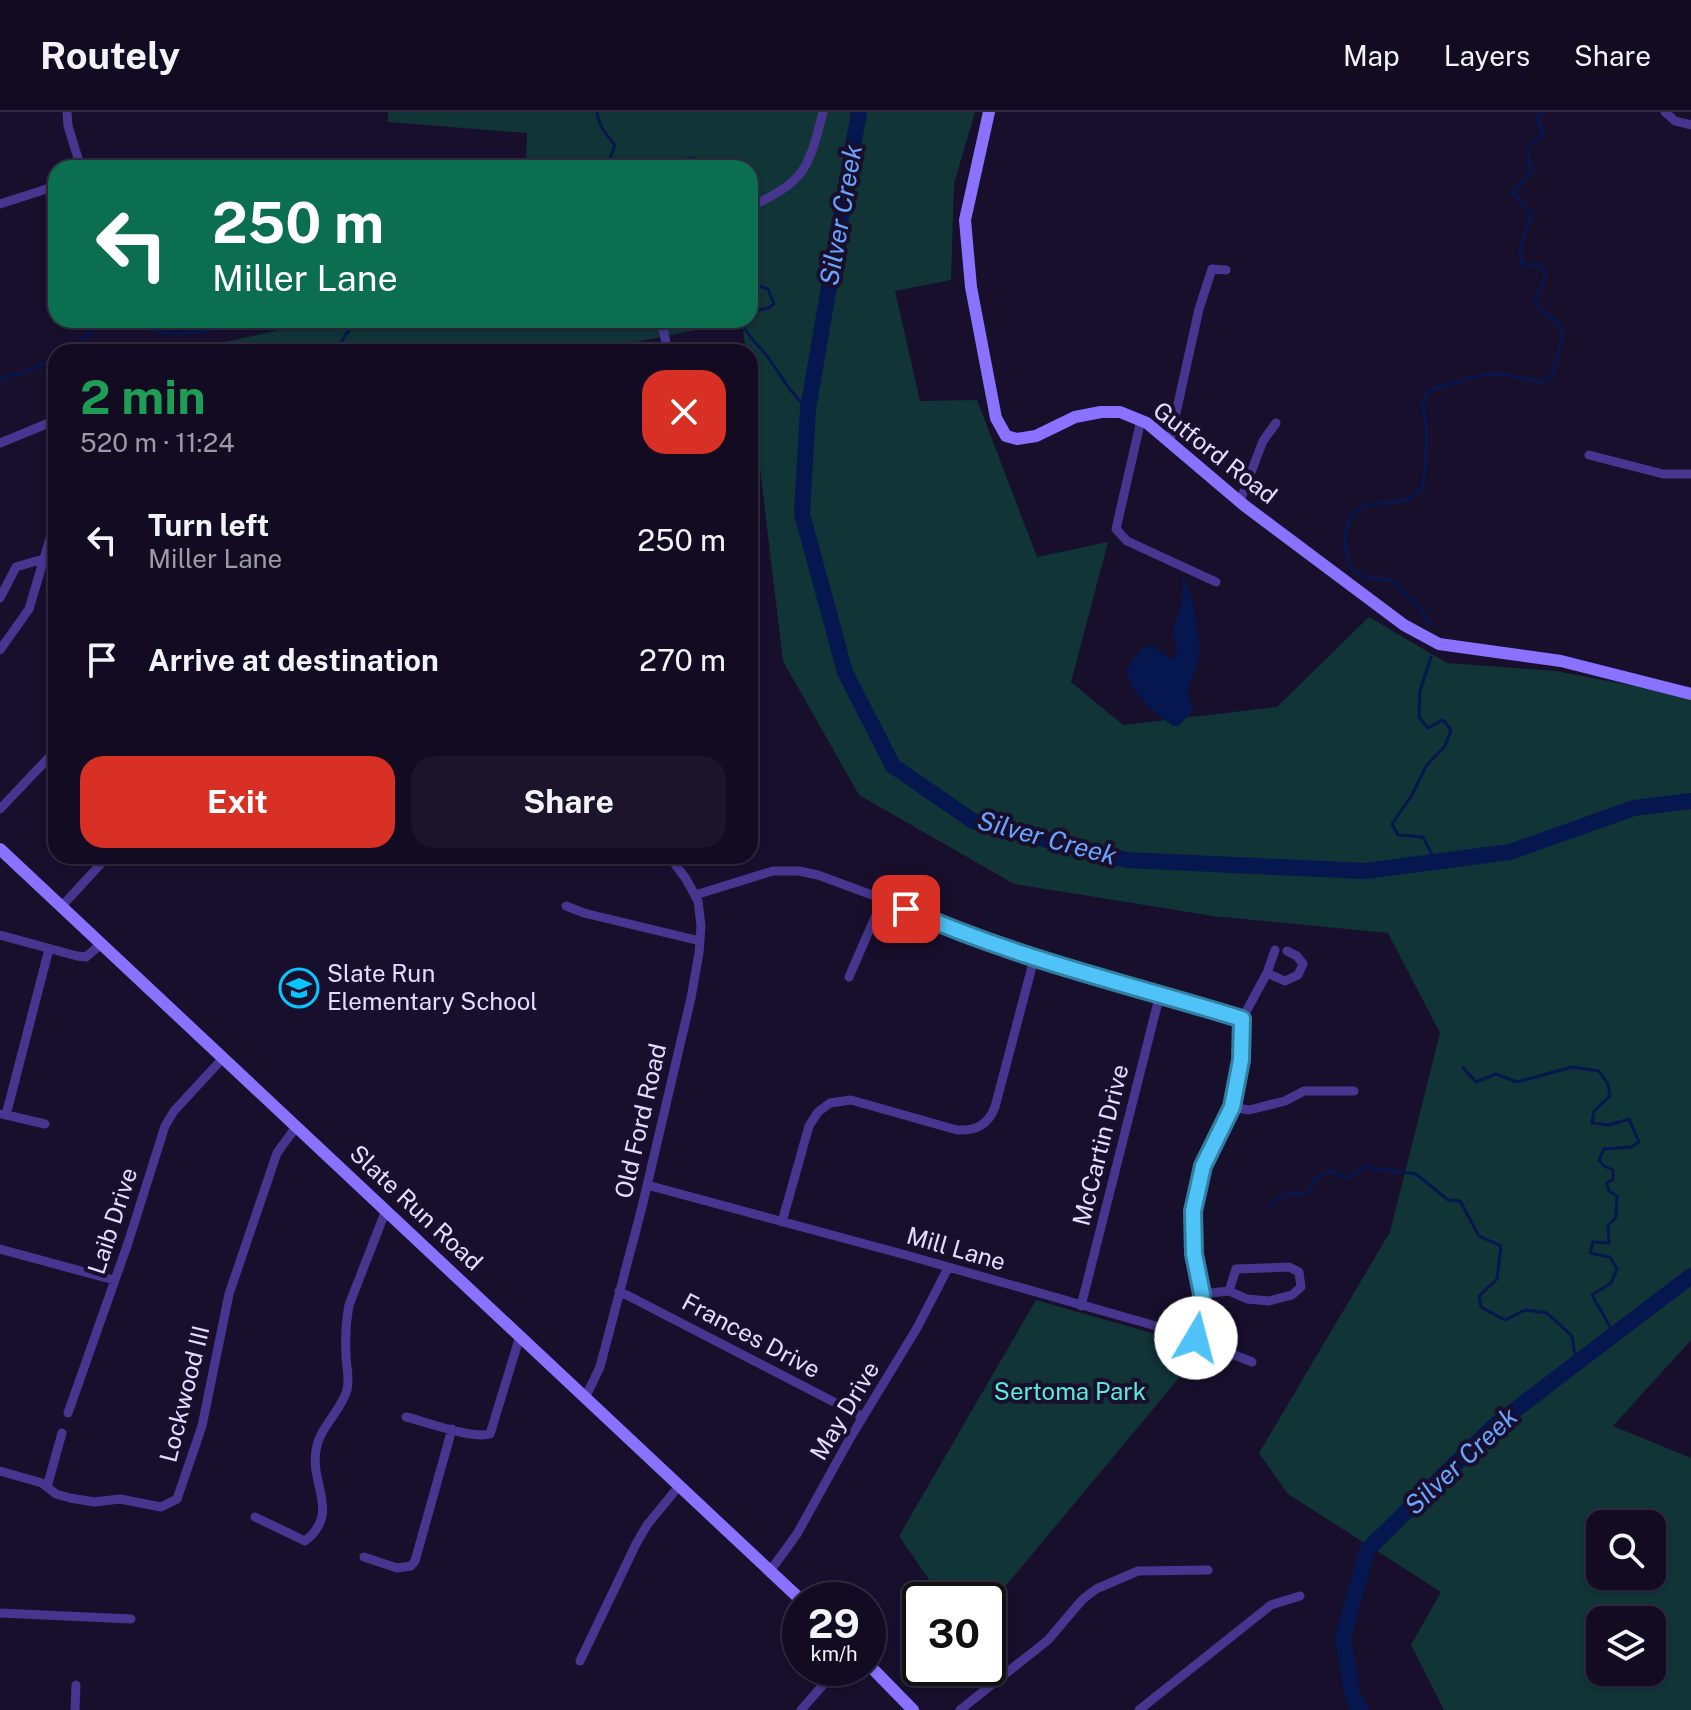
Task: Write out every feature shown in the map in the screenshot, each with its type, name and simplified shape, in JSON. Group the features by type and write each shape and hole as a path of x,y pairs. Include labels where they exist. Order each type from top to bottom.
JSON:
{"street":[{"path":"67,112 79,160"},
{"path":"758,203 802,174 809,163 823,112"},
{"name":"Gutford Road","path":"989,112 965,220 971,287 1000,428 1006,436 1017,439 1036,436 1075,417 1120,412 1141,420 1170,440 1240,501 1404,625 1439,644 1561,661 1691,694"},
{"path":"1665,112 1675,121 1691,125"},
{"path":"0,204 48,189"},
{"path":"1170,440 1194,329 1212,269 1226,270"},
{"path":"1141,420 1116,529 1127,541 1216,582"},
{"path":"0,443 48,423"},
{"path":"1240,501 1263,441 1276,423"},
{"path":"1589,455 1663,474 1691,474"},
{"path":"0,650 29,609 48,543"},
{"path":"0,598 16,567 43,559"},
{"path":"0,809 48,758"},
{"name":"Slate Run Road","path":"0,849 782,1582"},
{"path":"62,906 101,864"},
{"name":"Old Ford Road","path":"585,1398 600,1367 691,998 700,941 700,913 695,895 674,864"},
{"path":"695,895 738,880 782,870 818,875 1034,959 1242,1019"},
{"path":"849,977 883,899"},
{"path":"566,906 700,941"},
{"path":"0,935 86,957 101,944"},
{"path":"45,1124 3,1115 49,949"},
{"path":"1196,1338 1202,1294 1194,1254 1193,1211 1203,1166 1232,1107 1241,1060 1242,1019 1267,973 1275,950"},
{"path":"1267,973 1285,981 1298,975 1303,964 1297,956 1287,951"},
{"path":"782,1222 809,1126 818,1112 830,1103 851,1100 957,1130 973,1130 985,1124 995,1107 1034,959"},
{"name":"McCartin Drive","path":"1081,1306 1160,994"},
{"name":"Laib Drive","path":"68,1413 165,1126 174,1111 223,1058"},
{"path":"1232,1107 1249,1110 1285,1101 1304,1091 1354,1091"},
{"name":"Lockwood III","path":"0,1471 70,1498 94,1502 120,1499 161,1507 177,1499 202,1426 229,1294 277,1153 296,1127"},
{"name":"Mill Lane","path":"647,1185 1196,1338 1252,1362"},
{"path":"255,1517 305,1541 315,1533 321,1521 325,1506 315,1456 319,1437 348,1388 346,1333 349,1305 386,1210"},
{"path":"0,1249 114,1280"},
{"path":"1202,1294 1229,1291 1247,1299 1269,1301 1292,1295 1301,1287 1302,1279 1299,1272 1289,1267 1236,1269 1229,1291"},
{"name":"May Drive","path":"770,1571 797,1534 917,1328 948,1268"},
{"name":"Frances Drive","path":"619,1291 863,1417"},
{"path":"406,1417 484,1436 490,1434 520,1336"},
{"path":"364,1557 397,1568 411,1566 415,1561 452,1429"},
{"path":"47,1487 62,1433"},
{"path":"580,1661 636,1544 647,1525 679,1486"},
{"path":"960,1710 1048,1640 1075,1607 1096,1589 1138,1571 1208,1570"},
{"path":"1139,1710 1271,1605 1300,1596"},
{"path":"0,1613 131,1619"},
{"path":"886,1682 913,1710"},
{"path":"75,1710 76,1685"},
{"path":"801,1710 822,1686"}],"green space":[{"path":"388,112 975,112 954,184 951,280 895,291 920,401 977,400 1037,557 1108,542 1071,682 1123,725 1277,707 1369,617 1447,663 1556,671 1691,697 1691,1340 1613,1426 1691,1458 1691,1710 1444,1710 1411,1645 1441,1592 1288,1494 1259,1453 1390,1232 1440,1033 1388,933 1213,916 1014,884 859,795 783,661 758,452 758,344 745,344 743,328 758,328 758,160 526,160 527,133 388,122"},
{"path":"289,328 707,328 626,344 215,344"},
{"name":"Sertoma Park","path":"1036,1300 1204,1348 1006,1585 1006,1582 931,1582 899,1536"}],"shaded area":[{"path":"1183,575 1195,614 1199,655 1189,687 1194,708 1180,725 1173,726 1138,695 1126,670 1142,648 1152,645 1170,658 1176,656 1173,629 1182,603"}],"waterway":[{"path":"597,112 601,126 615,145 611,160"},
{"name":"Silver Creek","path":"859,112 808,409 802,514 845,672 893,766 973,821 1126,860 1365,871 1510,852 1634,808 1691,801"},
{"path":"1430,625 1422,610 1391,580 1364,578 1349,566 1344,535 1353,513 1366,505 1408,500 1423,487 1427,434 1423,406 1430,390 1481,375 1503,374 1543,382 1552,374 1563,336 1559,323 1541,310 1535,301 1544,275 1540,265 1523,265 1521,245 1531,214 1513,193 1532,170 1528,149 1544,135 1537,117 1542,112"},
{"path":"684,160 699,160"},
{"path":"758,286 768,289 774,304 758,310"},
{"path":"77,344 96,328"},
{"path":"141,328 179,333 225,328"},
{"path":"225,328 239,328"},
{"path":"239,328 277,328"},
{"path":"340,344 351,328"},
{"path":"746,328 757,344"},
{"path":"758,345 808,409"},
{"path":"0,379 48,361"},
{"path":"1431,657 1420,691 1419,717 1428,728 1443,720 1451,730 1445,746 1426,766 1412,795 1392,824 1398,835 1423,837 1436,862"},
{"path":"1463,1068 1476,1082 1496,1074 1517,1082 1572,1067 1599,1071 1608,1084 1610,1096 1594,1111 1592,1123 1609,1125 1629,1119 1639,1142 1631,1147 1604,1149 1599,1160 1613,1170 1613,1179 1607,1183 1609,1191 1617,1196 1616,1217 1608,1226 1609,1243 1593,1242 1590,1253 1610,1257 1617,1269 1611,1283 1592,1295 1614,1334"},
{"path":"1267,1207 1286,1194 1309,1191 1315,1179 1329,1171 1347,1178 1365,1167 1416,1174 1448,1200 1460,1201 1479,1236 1501,1246 1497,1279 1479,1296 1481,1307 1505,1320 1525,1310 1547,1313 1572,1336 1576,1363"},
{"name":"Silver Creek","path":"1361,1710 1353,1697 1343,1638 1367,1550 1494,1426 1691,1276"}],"place":[{"name":"Slate Run Elementary School","path":"299,988"}],"route":[{"path":"906,909 1034,959 1242,1019 1241,1060 1232,1107 1203,1166 1193,1211 1192,1236 1202,1294 1196,1338"}]}
